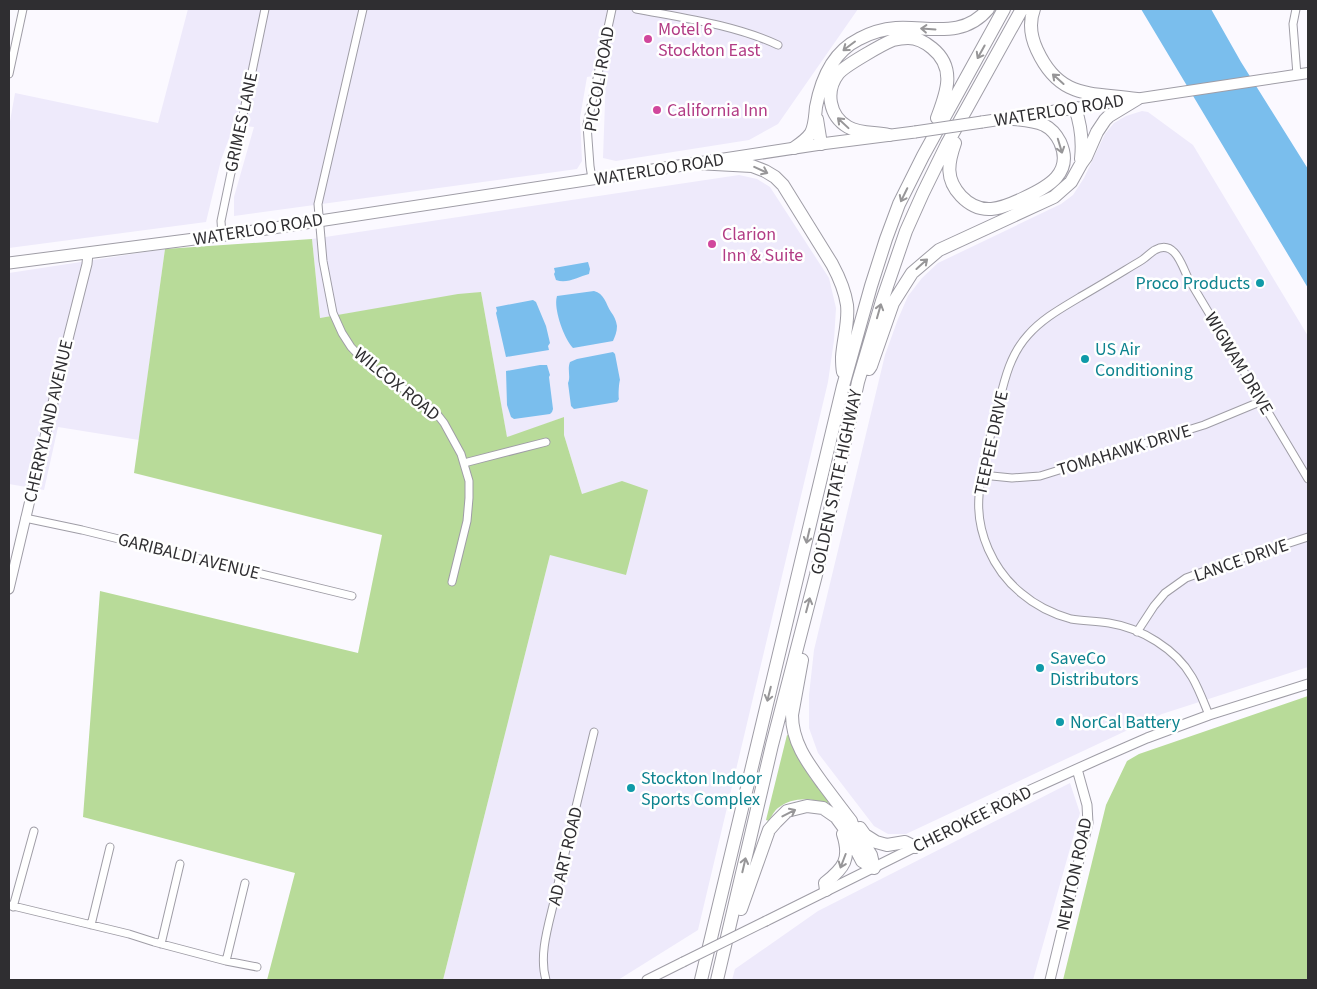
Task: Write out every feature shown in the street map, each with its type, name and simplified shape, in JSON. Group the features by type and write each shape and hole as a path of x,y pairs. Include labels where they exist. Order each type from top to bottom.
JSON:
{"highway":[{"path":"794,148 810,134 814,126 823,80 842,51 858,39 881,30 894,28 946,30 957,28 972,22 988,9"},
{"name":"GOLDEN STATE HIGHWAY","path":"701,980 843,386 871,286 899,204 923,156 1004,9"},
{"name":"GOLDEN STATE HIGHWAY","path":"717,980 770,754 816,575 858,382 885,292 906,231 936,165 1022,9"},
{"path":"1034,9 1031,21 1035,45 1047,67 1058,80 1070,88 1086,93 1137,99"},
{"path":"888,135 859,132 840,122 829,100 832,83 838,73 847,66 894,40 909,38 923,42 938,53 946,67 948,80 942,104 923,156"},
{"path":"858,382 872,366 893,303 912,273 939,250 1054,197 1071,182 1105,120 1137,99"},
{"path":"968,108 950,159 949,172 959,194 969,203 980,208 993,209 1004,207 1043,189 1055,180 1062,167 1061,144 1054,131 1035,122 1006,118"},
{"path":"1076,108 1083,144 1081,164"},
{"path":"816,111 822,144"},
{"path":"696,163 752,166 775,177 783,185 839,277 847,306 842,357 843,386"},
{"path":"800,636 804,647 792,714 796,739 803,757 847,824 862,861 874,868"},
{"path":"726,940 737,920 769,830 788,811 807,806 823,808 847,824 857,824 865,835 876,842 887,845 905,842 915,847"},
{"path":"826,890 826,883 838,872 845,862 846,844 843,833 847,824"},
{"path":"695,980 704,967"}],"main road":[{"name":"WATERLOO ROAD","path":"9,263 222,235 794,148 1308,74"}],"street":[{"path":"9,74 23,9"},
{"name":"GRIMES LANE","path":"222,235 220,221 265,9"},
{"name":"WILCOX ROAD","path":"364,9 318,204 323,261 330,302 342,333 351,347 369,366 420,399 437,414 456,444 464,463 469,481 469,498 466,521 452,582"},
{"name":"PICCOLI ROAD","path":"592,179 587,125 612,9"},
{"path":"636,9 744,31 778,45"},
{"path":"1296,9 1293,24 1297,75"},
{"name":"TEEPEE DRIVE","path":"1169,249 1160,248 1156,250 1048,317 1027,336 1017,349 1008,369 982,475 978,510 984,540 998,569 1021,594 1051,612 1070,618 1115,624 1157,642 1177,659 1191,676 1209,715"},
{"name":"WIGWAM DRIVE","path":"1169,249 1177,255 1188,278 1308,479"},
{"name":"CHERRYLAND AVENUE","path":"9,589 87,264 88,253"},
{"name":"TOMAHAWK DRIVE","path":"982,475 1012,478 1040,476 1204,425 1262,402"},
{"path":"464,463 546,442"},
{"name":"GARIBALDI AVENUE","path":"25,518 82,530 352,596"},
{"name":"LANCE DRIVE","path":"1137,632 1154,606 1165,594 1186,578 1308,537"},
{"name":"CHEROKEE ROAD","path":"647,980 826,890 874,868 978,814 1077,768 1147,738 1209,715 1308,684"},
{"name":"AD ART ROAD","path":"546,980 543,971 542,955 594,732"},
{"name":"NEWTON ROAD","path":"1050,980 1088,823 1088,810 1077,768"},
{"path":"34,831 11,906 129,934 226,961 257,967"},
{"path":"92,925 110,847"},
{"path":"161,944 180,864"},
{"path":"226,961 245,883"}],"shaded area":[{"path":"188,9 858,9 778,124 749,140 616,161 603,158 606,74 587,77 580,118 582,161 577,169 234,216 234,197 254,127 234,125 221,160 206,222 9,248 9,127 15,93 158,123"},
{"path":"1142,111 1148,112 1193,145 1308,336 1308,667 1162,714 906,834 888,834 874,826 818,753 809,728 809,695 814,650 885,355 908,296 922,278 938,263 1061,204 1073,195 1084,178 1105,134 1114,123 1126,116"},
{"path":"739,175 757,179 770,187 829,278 836,308 828,382 698,930 618,980 443,980 550,555 582,494 564,435 564,417 507,438 481,292 320,318 312,239"},
{"path":"165,249 139,440 58,427 44,490 9,484 9,273"},
{"path":"1070,783 1080,813 1033,980 732,980 735,969 818,911"}],"green space":[{"path":"312,239 320,318 458,294 481,292 507,437 564,417 564,435 582,494 622,481 648,490 626,575 550,555 443,980 267,980 295,873 83,817 100,591 358,653 382,535 134,473 165,249"},
{"path":"1308,696 1308,980 1063,980 1106,805 1127,761 1139,754"},
{"path":"787,735 790,736 800,760 811,779 829,801 827,804 815,800 802,799 783,804 769,821 766,820"}],"water":[{"path":"1141,9 1211,9 1241,62 1308,169 1308,288"},
{"path":"588,262 589,274 568,281 556,280 554,268"},
{"path":"594,291 602,296 615,318 617,330 615,336 613,341 573,348 566,338 560,323 556,301 557,296"},
{"path":"533,300 536,302 546,326 550,343 548,346 549,350 506,357 496,307"},
{"path":"613,352 620,380 619,399 617,402 574,409 571,406 568,383 570,362"},
{"path":"547,365 550,375 552,412 550,414 514,419 511,417 507,405 506,371"}],"place":[{"name":"Motel 6 Stockton East","path":"648,39"},
{"name":"California Inn","path":"657,110"},
{"name":"Clarion Inn & Suite","path":"712,244"},
{"name":"Proco Products","path":"1260,283"},
{"name":"US Air Conditioning","path":"1085,359"},
{"name":"SaveCo Distributors","path":"1040,668"},
{"name":"NorCal Battery","path":"1060,722"},
{"name":"Stockton Indoor Sports Complex","path":"631,788"}]}
